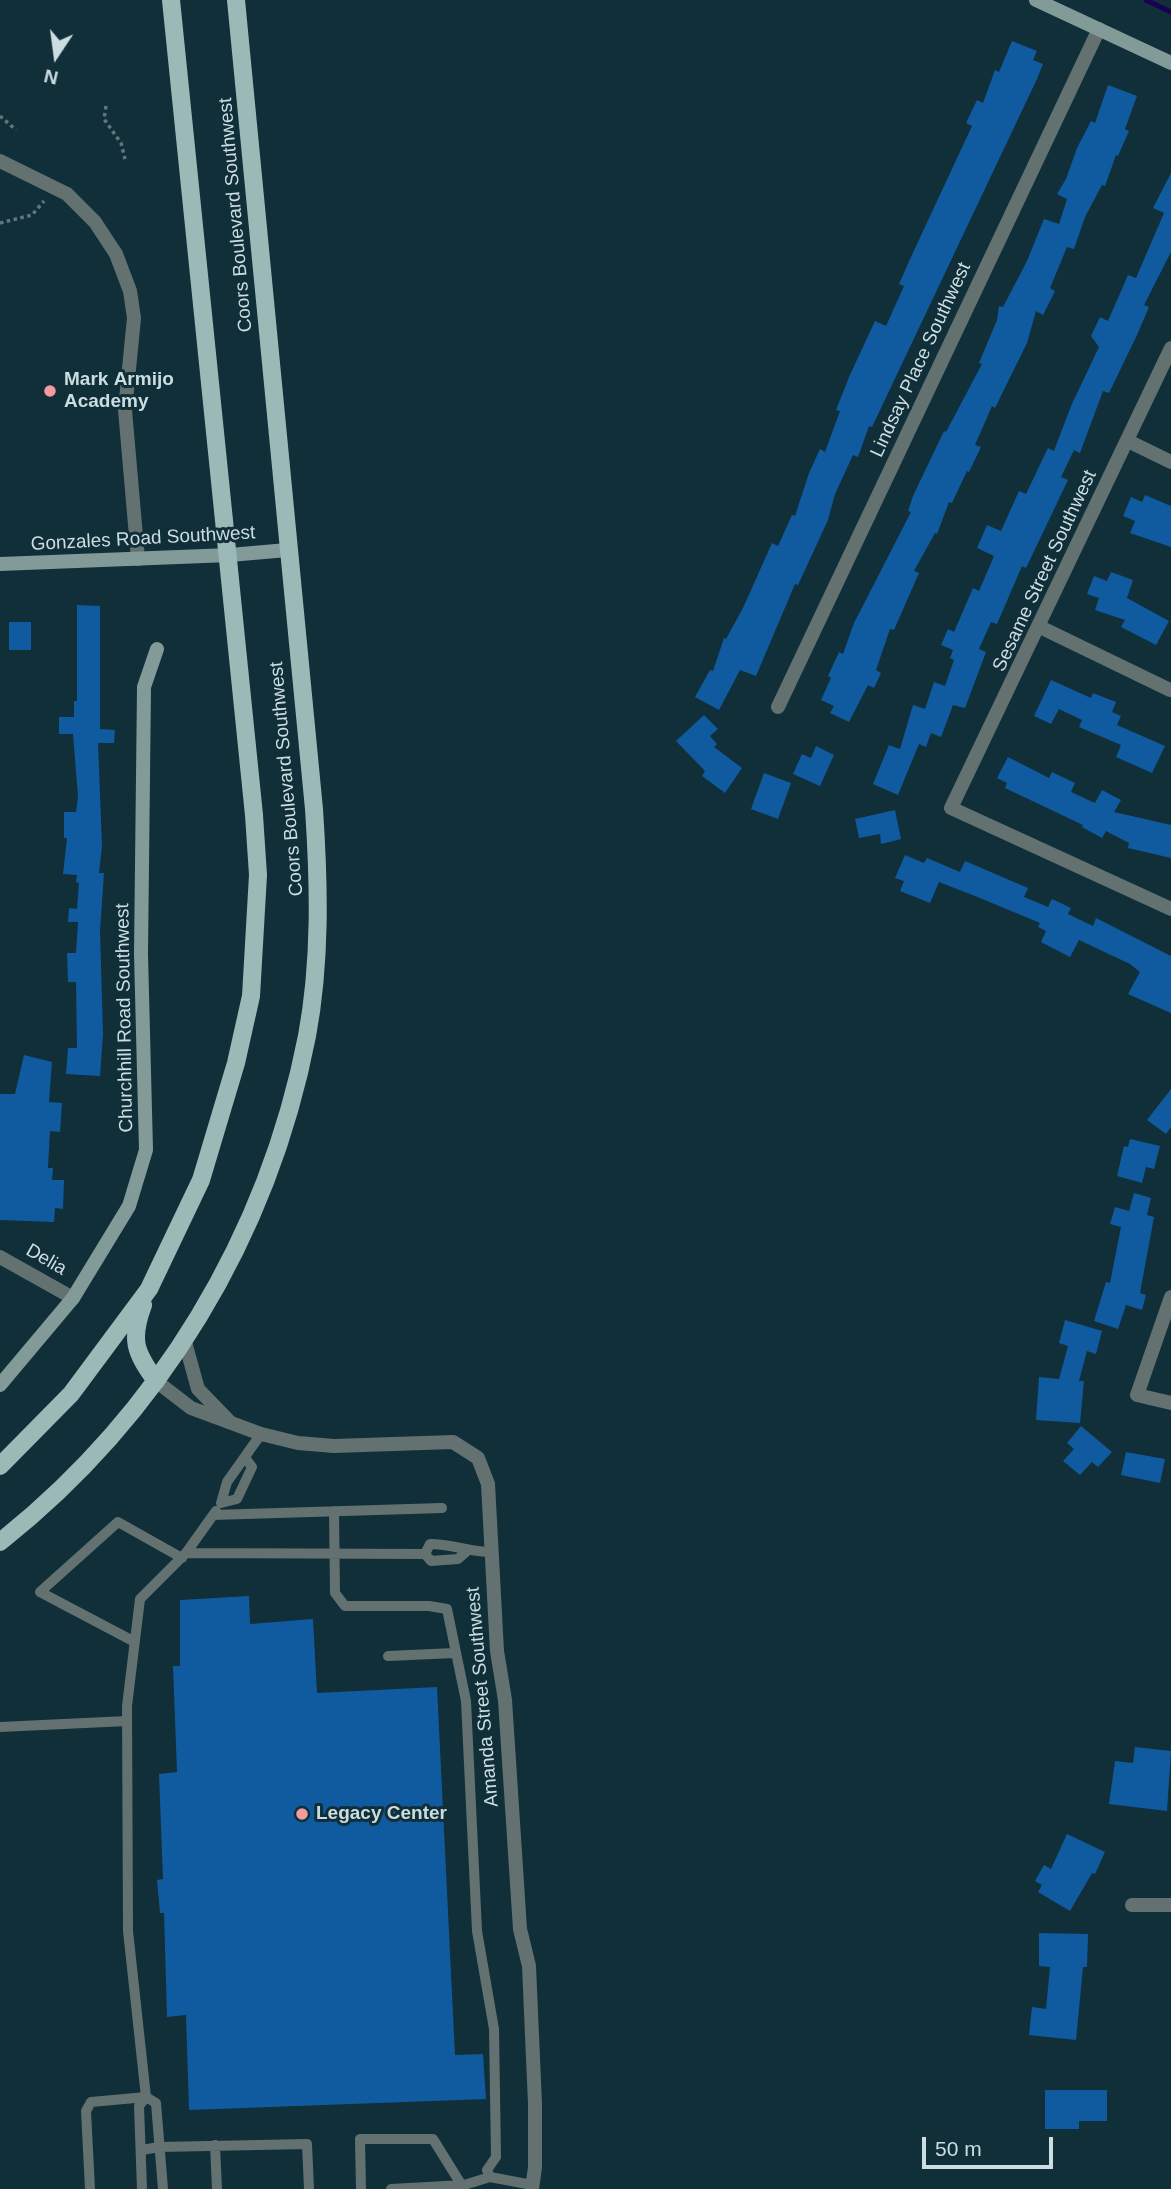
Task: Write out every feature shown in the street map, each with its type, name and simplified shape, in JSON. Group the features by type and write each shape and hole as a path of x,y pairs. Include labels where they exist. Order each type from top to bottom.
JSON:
{"main road":[{"name":"Coors Boulevard Southwest","path":"0,1466 71,1394 149,1289 201,1180 236,1063 251,996 258,875 230,555 171,0"},
{"name":"Coors Boulevard Southwest","path":"0,1542 87,1463 156,1381 185,1342 215,1291 263,1191 294,1093 312,996 318,925 318,862 236,0"},
{"path":"149,1289 136,1323 135,1338 137,1355 156,1381"}],"street":[{"path":"1036,0 1171,63"},
{"name":"Lindsay Place Southwest","path":"778,707 1099,29"},
{"path":"0,161 45,180 67,194 94,222 116,254 130,291 134,318 126,422 138,559"},
{"name":"Sesame Street Southwest","path":"1171,348 1040,627 951,808 1171,909"},
{"path":"1128,441 1171,462"},
{"name":"Gonzales Road Southwest","path":"0,564 230,555 287,550"},
{"path":"1040,627 1170,690"},
{"name":"Churchhill Road Southwest","path":"0,1385 73,1298 129,1206 146,1150 141,954 144,687 157,649"},
{"name":"Delia","path":"0,1257 73,1298"},
{"path":"1171,1297 1137,1395 1171,1403"},
{"name":"Amanda Street Southwest","path":"185,1342 198,1389 231,1423"},
{"name":"Amanda Street Southwest","path":"156,1381 191,1408 261,1434 299,1443 334,1446 453,1442 478,1458 488,1484 497,1651 505,1700 520,1928 529,1966 535,2104 532,2187"},
{"path":"1132,1905 1171,1905"}],"lane":[{"path":"142,2189 139,2106 146,2097 128,1931 127,1721 133,1641 140,1599 184,1555 213,1516 221,1503 227,1482 246,1459 261,1434"},
{"path":"221,1503 237,1499 252,1466 246,1459"},
{"path":"213,1516 442,1508"},
{"path":"334,1511 335,1593 345,1606 429,1606 447,1609 466,1701 477,1931 494,2029 496,2157 487,2170 490,2177"},
{"path":"133,1641 40,1592 118,1522 184,1555 425,1554 431,1561 458,1559 466,1552"},
{"path":"425,1554 430,1544 455,1544 466,1552 491,1552"},
{"path":"388,1656 454,1653"},
{"path":"0,1727 127,1721"},
{"path":"90,2189 86,2111 91,2102 146,2097 156,2102 163,2189"},
{"path":"361,2189 360,2139 433,2139 464,2187"},
{"path":"142,2150 159,2147 307,2144 309,2189"},
{"path":"215,2145 217,2189"},
{"path":"391,2189 464,2187 490,2177 532,2187"}],"path":[{"path":"106,106 104,119 121,144 125,159"},
{"path":"0,116 16,131"},
{"path":"0,223 32,215 48,196"}],"building":[{"path":"1012,41 1037,51 1033,60 1043,64 1037,79 872,427 869,426 858,457 853,455 835,494 828,520 798,585 795,584 756,676 740,670 719,710 695,697 710,670 713,671 724,638 726,639 743,608 772,543 778,546 792,515 795,516 820,449 825,452 840,411 836,410 849,377 875,321 886,326 904,286 899,284 972,126 966,123 977,100 983,103 995,70 999,72"},
{"path":"1108,85 1137,96 1125,129 1129,131 1118,156 1116,155 1105,186 1102,185 1085,217 1074,249 1067,247 1050,288 1055,291 1043,315 1036,311 1027,343 995,408 992,406 975,445 981,447 969,472 967,471 952,503 949,502 937,534 935,533 914,571 919,573 894,630 890,629 876,670 881,673 874,688 868,685 849,722 830,713 834,706 821,700 831,678 828,676 839,652 843,654 854,623 911,512 908,511 913,496 944,431 946,432 982,364 979,363 997,320 999,306 1003,307 1027,261 1044,219 1059,224 1067,199 1057,194 1091,121 1095,123"},
{"path":"1171,173 1171,252 1144,305 1149,307 1109,393 1103,391 1080,453 1074,450 1061,477 1068,480 1026,568 1022,566 997,624 991,622 979,649 986,652 965,708 953,705 941,737 931,733 926,747 919,744 898,795 873,784 889,745 900,749 913,705 925,709 934,682 945,686 954,660 950,658 953,650 941,645 948,629 954,632 973,588 979,591 994,556 977,548 987,525 1001,531 1019,491 1026,494 1048,448 1054,451 1071,406 1099,347 1091,336 1100,317 1108,321 1128,275 1136,278 1164,213 1153,208"},
{"path":"1145,495 1171,506 1171,547 1130,533 1135,521 1123,516 1131,497 1142,502"},
{"path":"1111,572 1133,580 1127,598 1169,621 1156,645 1121,627 1125,620 1095,610 1099,598 1087,594 1094,576 1107,581"},
{"path":"77,605 100,606 100,729 115,730 114,743 98,743 102,846 99,873 104,873 100,931 103,1034 100,1076 66,1074 68,1048 77,1048 76,982 68,982 67,953 76,953 78,922 68,922 69,908 77,909 79,883 76,882 77,875 63,874 67,838 64,838 64,812 76,812 78,797 73,734 59,734 59,717 74,717 74,701 77,701"},
{"path":"9,622 31,622 31,650 9,650"},
{"path":"1051,680 1091,698 1093,693 1116,702 1112,712 1121,716 1117,725 1165,746 1152,773 1116,757 1121,745 1079,727 1082,720 1059,709 1051,724 1034,716"},
{"path":"704,715 718,729 710,736 717,744 714,747 742,768 725,793 702,776 705,771 676,741"},
{"path":"816,746 834,755 820,786 793,774 802,754 811,758"},
{"path":"1008,757 1049,778 1052,772 1075,783 1071,792 1095,803 1102,790 1121,800 1114,812 1171,825 1171,858 1128,848 1129,843 1106,831 1102,838 1082,827 1083,825 1005,788 1007,783 997,778"},
{"path":"764,773 791,783 778,819 751,809"},
{"path":"895,810 901,839 881,844 880,834 859,838 855,819"},
{"path":"905,855 924,863 927,858 960,872 965,861 1028,888 1024,897 1048,907 1052,899 1071,908 1068,914 1093,926 1096,918 1171,956 1171,1013 1128,994 1140,972 1130,964 1079,940 1070,957 1041,942 1046,931 1038,927 1040,923 939,882 930,903 900,891 904,881 895,878"},
{"path":"24,1055 52,1062 49,1102 62,1103 60,1132 50,1131 48,1168 53,1168 52,1180 64,1180 63,1209 55,1208 54,1222 0,1220 0,1094 15,1094"},
{"path":"1171,1089 1171,1127 1166,1134 1147,1120"},
{"path":"1130,1139 1160,1146 1154,1169 1146,1167 1142,1183 1117,1176 1124,1146 1128,1147"},
{"path":"1134,1193 1151,1198 1147,1215 1154,1217 1140,1293 1146,1295 1142,1310 1126,1305 1118,1329 1094,1321 1106,1282 1110,1283 1121,1227 1110,1224 1115,1207 1129,1211"},
{"path":"1065,1320 1102,1331 1096,1354 1087,1351 1079,1381 1084,1381 1080,1423 1036,1420 1039,1377 1059,1379 1068,1346 1059,1343"},
{"path":"1081,1426 1112,1452 1098,1467 1092,1462 1080,1475 1063,1461 1074,1449 1067,1443"},
{"path":"1126,1452 1165,1459 1160,1483 1121,1475"},
{"name":"Legacy Center","path":"249,1596 250,1624 313,1619 317,1693 437,1687 455,2055 483,2054 486,2099 189,2110 186,2015 167,2017 164,1913 160,1913 157,1880 163,1879 159,1774 177,1772 173,1666 180,1666 180,1600"},
{"path":"1135,1747 1171,1751 1167,1811 1109,1804 1115,1761 1133,1763"},
{"path":"1067,1834 1105,1852 1095,1874 1092,1873 1070,1911 1038,1892 1042,1885 1035,1881 1044,1865 1051,1869"},
{"path":"1039,1933 1088,1934 1087,1967 1083,1967 1076,2040 1029,2035 1032,2007 1046,2009 1050,1967 1039,1966"},
{"path":"1045,2090 1107,2090 1107,2121 1079,2121 1079,2129 1045,2129"}],"waterway":[{"path":"1146,0 1171,12"}],"place":[{"name":"Mark Armijo Academy","path":"50,391"},
{"name":"Legacy Center","path":"302,1814"}]}
